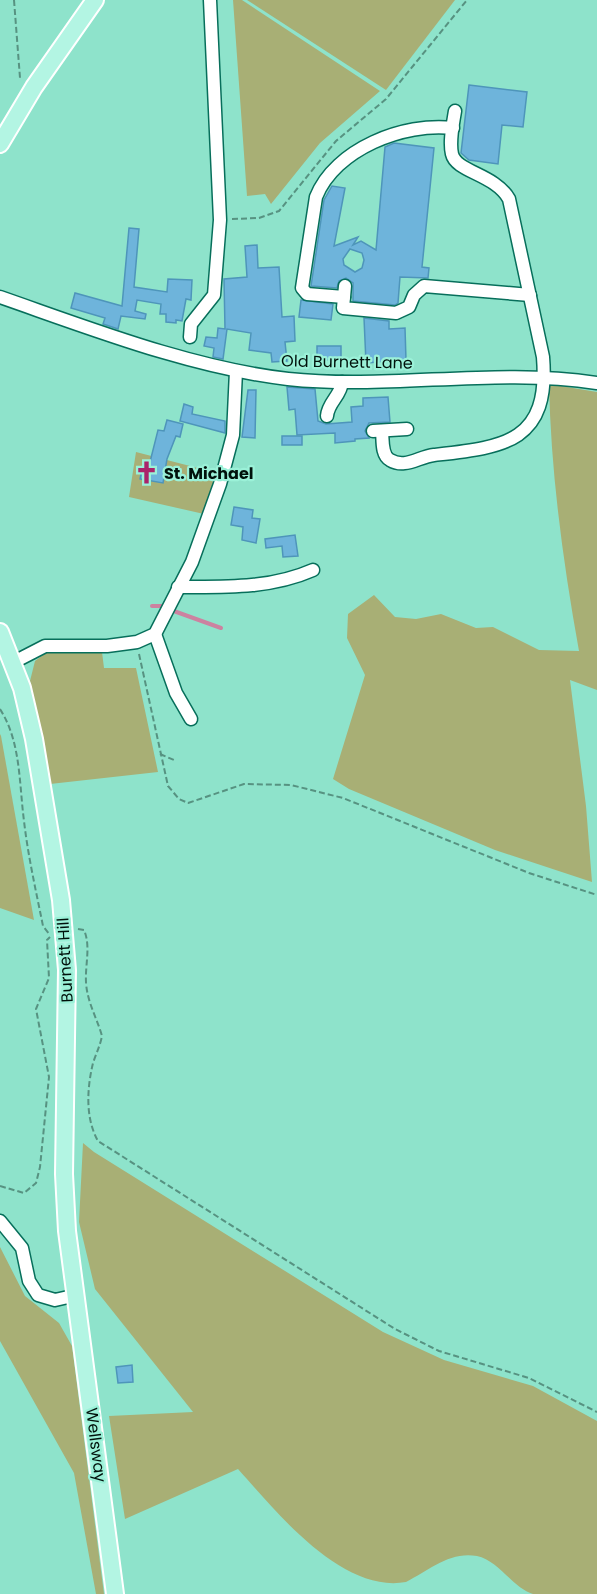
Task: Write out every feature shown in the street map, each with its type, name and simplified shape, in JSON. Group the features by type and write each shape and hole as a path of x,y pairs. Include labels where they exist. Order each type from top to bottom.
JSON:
{"main road":[{"path":"0,144 34,87 95,0"},
{"name":"Burnett Hill","path":"0,632 22,687 34,739 58,934 67,1015 64,1174 67,1231 77,1295"},
{"name":"Wellsway","path":"77,1295 115,1594"}],"street":[{"path":"190,337 191,324 214,295 220,220 210,0"},
{"path":"407,429 378,431 387,459 398,464 408,463 424,456 479,450 504,443 524,431 536,417 540,409 545,378 509,199 495,182 456,163 452,153 455,111"},
{"path":"453,128 418,127 382,138 348,160 322,183 316,197 302,288 306,294 345,292 343,308 396,313 409,307 414,295 424,286 530,295"},
{"name":"Old Burnett Lane","path":"0,297 215,368 289,379 342,382 545,378 597,383"},
{"path":"12,663 45,646 107,646 137,642 155,634 192,562 220,484 233,435 236,370"},
{"path":"327,416 329,405 339,395 342,382"},
{"path":"178,587 230,587 279,581 313,570"},
{"path":"155,634 176,693 191,719"},
{"path":"0,1221 22,1248 29,1281 38,1295 55,1300 77,1295"}],"path":[{"path":"14,0 20,78 34,87"},
{"path":"220,220 259,218 279,211 336,141 386,99 467,0"},
{"path":"137,642 160,754 171,792 188,802 244,784 291,785 344,798 529,873 597,895"},
{"path":"0,709 9,722 15,744 24,822 43,926 46,933 58,934 84,930 88,938 86,982 90,1004 102,1036 94,1061 88,1113 91,1130 98,1141 395,1329 439,1351 529,1378 597,1412"},
{"path":"160,754 174,760"},
{"path":"0,1186 24,1193 36,1183 40,1167 49,1077 36,1009 49,978 47,940 58,934"}],"green space":[{"path":"233,0 242,0 380,91 320,143 271,204 265,194 247,196"},
{"path":"247,0 455,0 386,90"},
{"path":"549,384 597,392 597,690 570,680 586,806 592,882 495,850 349,789 333,779 365,675 347,638 348,614 374,595 395,617 416,619 441,614 476,628 493,627 539,650 579,651 559,518 552,451"},
{"path":"136,452 217,473 204,514 129,497"},
{"path":"47,652 102,652 104,668 136,668 158,772 50,784 30,681 35,661"},
{"path":"0,734 1,736 34,920 0,908"},
{"path":"83,1143 383,1332 444,1360 533,1386 597,1421 597,1594 533,1594 519,1586 492,1563 477,1556 467,1555 449,1559 406,1582 382,1582 357,1575 311,1545 270,1505 238,1469 125,1519 109,1416 193,1412 95,1289 79,1222"},
{"path":"0,1247 25,1296 59,1323 72,1346 104,1594 96,1594 74,1473 0,1341"}],"building":[{"path":"469,85 527,92 523,127 502,125 498,164 469,160 461,153"},
{"path":"394,143 434,148 422,267 429,268 428,278 400,277 398,303 395,305 353,301 353,283 346,278 339,281 337,288 311,286 324,200 332,186 345,188 334,246 358,237 353,245 361,241 376,250 385,147","holes":["350,249 362,253 364,260 362,268 355,272 344,265 343,259"]},
{"path":"129,228 139,229 134,287 167,292 168,279 192,280 191,300 186,299 182,321 166,322 166,314 160,314 161,304 137,300 135,311 146,314 145,319 121,316 118,329 103,324 105,318 71,308 75,293 122,306"},
{"path":"257,245 258,268 279,267 282,317 294,316 295,341 285,342 287,361 272,362 271,353 249,350 251,333 227,329 223,359 213,357 214,348 204,346 206,337 217,338 218,328 225,329 224,279 247,277 245,246"},
{"path":"301,300 333,304 331,320 299,317"},
{"path":"364,318 389,321 389,329 405,328 406,360 366,363"},
{"path":"317,346 341,346 341,360 317,360"},
{"path":"287,387 315,389 318,421 326,424 352,422 351,407 363,406 363,398 388,397 390,422 369,423 365,431 369,438 355,439 355,441 335,443 335,433 297,435 295,409 289,410"},
{"path":"248,390 256,390 255,438 242,437"},
{"path":"184,404 193,407 192,414 225,421 225,433 180,421"},
{"path":"167,420 183,424 180,437 176,436 167,459 163,483 140,479 143,465 149,466 158,430 164,431"},
{"path":"282,436 302,436 302,445 282,445"},
{"path":"234,507 253,510 252,518 260,519 256,543 242,540 243,527 231,525"},
{"path":"295,535 298,556 283,557 282,546 266,548 265,539"},
{"path":"132,1365 133,1382 118,1383 116,1367"}],"waterway":[{"path":"152,606 162,606"},
{"path":"171,610 221,628"}],"place":[{"name":"St. Michael","path":"146,473"}]}
